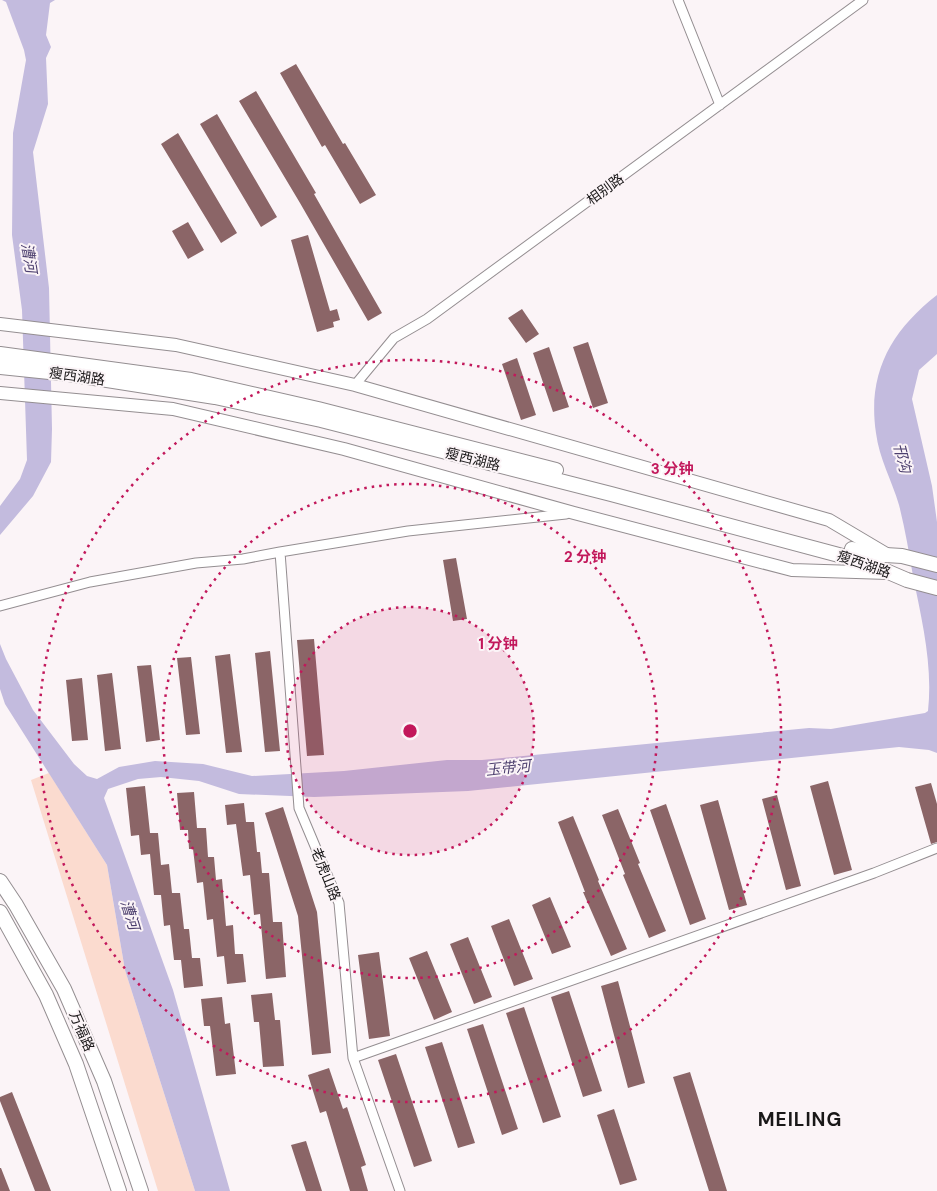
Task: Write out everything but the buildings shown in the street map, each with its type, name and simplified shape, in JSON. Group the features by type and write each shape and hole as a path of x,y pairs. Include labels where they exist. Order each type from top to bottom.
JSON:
{"main road":[{"name":"瘦西湖路","path":"6,361 191,380 318,409 869,554 902,556 937,565"},
{"name":"瘦西湖路","path":"68,368 320,420 837,554 865,562 907,580 937,588"},
{"name":"万福路","path":"0,881 16,905 64,989 104,1081 141,1191"},
{"name":"万福路","path":"0,912 46,995 76,1064 119,1191"}],"street":[{"path":"678,0 720,105"},
{"name":"相别路","path":"355,385 394,338 427,319 863,0"},
{"path":"0,324 176,345 355,385 829,520 888,555"},
{"path":"0,393 173,409 344,449 574,513 792,570 890,573"},
{"path":"0,606 100,580 196,563 243,559 408,531 574,513"},
{"name":"老虎山路","path":"280,552 300,808 339,903 353,1058 400,1191"},
{"path":"353,1058 874,873 937,848"}],"shaded area":[{"path":"49,773 107,865 125,970 195,1191 158,1191 31,780"}],"water":[{"name":"漕河","path":"2,0 55,0 50,3 46,35 51,47 46,58 48,104 33,152 49,288 51,462 33,496 0,535 0,506 20,479 27,460 22,310 12,235 13,133 26,60 6,2"},
{"path":"937,295 937,354 919,370 912,399 932,486 937,522 937,753 929,750 899,747 468,791 314,797 239,794 199,781 161,777 138,779 108,789 104,798 173,990 230,1191 195,1191 125,970 107,865 5,704 0,689 0,644 33,710 74,764 87,776 97,779 119,767 155,761 203,764 252,776 344,771 447,760 482,760 809,728 831,729 925,713 928,711 929,677 923,626 901,514 880,451 874,411 875,391 879,372 886,355 907,323"}],"district":[{"name":"MEILING","path":"800,1119"}],"water label":[{"name":"邗沟","path":"902,458"},
{"name":"玉带河","path":"508,768"}]}
